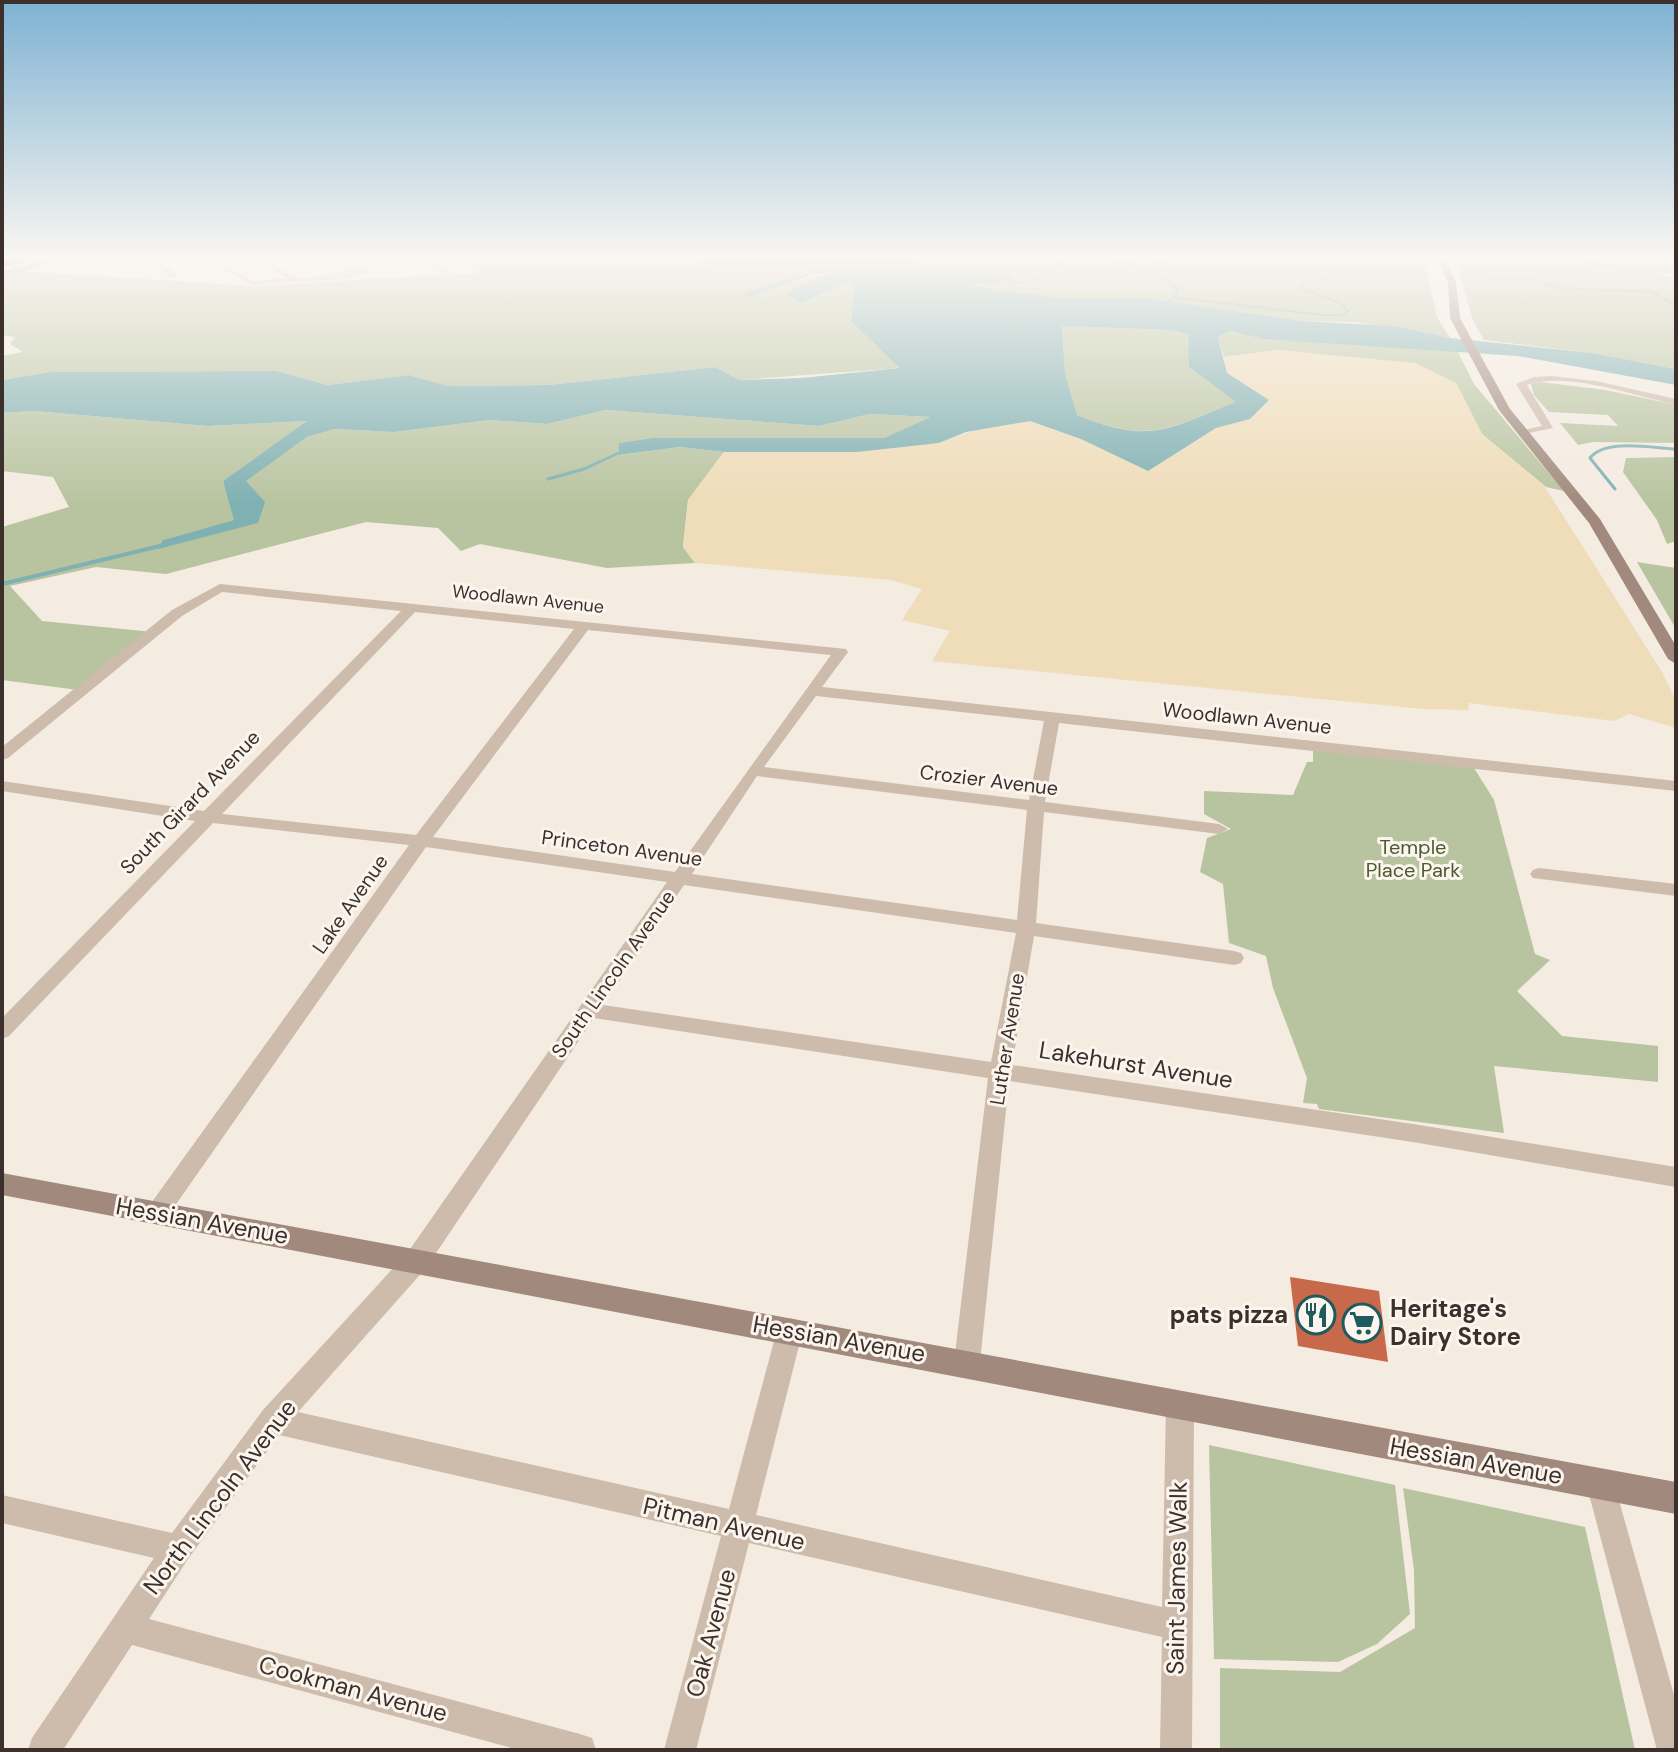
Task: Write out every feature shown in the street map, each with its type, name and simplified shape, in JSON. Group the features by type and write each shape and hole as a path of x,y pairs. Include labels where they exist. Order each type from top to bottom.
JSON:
{"main road":[{"path":"1466,341 1505,410 1595,522 1676,659"},
{"name":"Hessian Avenue","path":"2,1184 967,1362 1180,1407 1676,1498"}],"street":[{"path":"1523,433 1548,428 1521,384 1533,378 1559,379 1676,402"},
{"name":"Woodlawn Avenue","path":"2,755 177,613 212,590 234,589 841,652"},
{"name":"South Girard Avenue","path":"2,1031 412,607"},
{"name":"Lake Avenue","path":"157,1213 421,841 585,624"},
{"name":"South Lincoln Avenue","path":"417,1260 753,771 841,652"},
{"name":"Woodlawn Avenue","path":"814,691 1676,786"},
{"name":"Luther Avenue","path":"967,1362 1000,1070 1026,929 1036,808 1052,718"},
{"name":"Crozier Avenue","path":"753,771 1219,829"},
{"name":"Princeton Avenue","path":"2,786 206,817 421,841 1234,958"},
{"path":"1539,874 1676,890"},
{"name":"Lakehurst Avenue","path":"588,1010 1000,1070 1676,1177"},
{"name":"North Lincoln Avenue","path":"44,1750 178,1549 273,1420 417,1260"},
{"name":"Oak Avenue","path":"680,1750 790,1330"},
{"name":"Saint James Walk","path":"1176,1750 1175,1625 1180,1407"},
{"name":"Pitman Avenue","path":"273,1420 1175,1625"},
{"path":"1600,1483 1672,1738"},
{"path":"2,1509 178,1549"},
{"name":"Cookman Avenue","path":"125,1628 580,1750"}],"green space":[{"path":"12,341 872,341 901,368 740,380 715,367 549,385 448,386 409,375 328,385 277,371 51,372 2,380 2,356 23,352 10,344"},
{"path":"1063,341 1188,341 1190,368 1237,402 1158,430 1123,429 1077,415 1065,373"},
{"path":"1219,341 1293,341 1457,350 1474,384 1564,491 1546,487 1482,434 1456,383 1278,350 1224,357"},
{"path":"1490,341 1676,341 1676,369 1592,353"},
{"path":"1540,382 1606,390 1676,405 1676,443 1593,442 1578,445 1560,423 1618,426 1608,415 1549,412 1534,395 1531,384"},
{"path":"606,410 819,426 870,414 933,417 884,438 651,438 619,443 620,455 680,447 724,452 688,500 683,547 695,563 607,568 480,544 461,551 438,528 366,522 166,574 96,567 10,586 42,621 153,632 86,691 2,680 2,527 69,507 53,477 2,471 2,413 34,411 208,426 308,421 223,481 235,520 163,540 258,523 245,481 307,437 335,429 394,432 490,420 547,424"},
{"path":"1676,457 1676,541 1667,544 1657,520 1623,472 1626,458"},
{"path":"1637,562 1676,568 1676,629"},
{"name":"Temple Place Park","path":"1313,750 1474,768 1494,800 1535,954 1550,960 1517,991 1562,1036 1658,1046 1658,1082 1494,1066 1504,1133 1319,1109 1317,1104 1303,1103 1307,1078 1273,988 1266,956 1229,943 1223,884 1200,872 1207,838 1231,829 1204,814 1204,791 1293,795 1307,762 1313,762"},
{"path":"1209,1445 1395,1485 1410,1614 1377,1644 1338,1662 1214,1659"},
{"path":"1403,1488 1585,1527 1635,1750 1220,1750 1220,1668 1340,1672 1415,1628 1414,1570"}],"sand":[{"path":"1278,350 1415,363 1456,383 1482,434 1545,487 1662,672 1676,701 1676,728 1629,714 1614,721 1469,703 1468,710 1423,709 932,661 950,631 902,620 922,589 891,580 695,563 683,547 688,500 724,452 939,443 983,428 1028,421 1071,433 1148,471 1216,428 1250,419 1269,400 1227,373 1224,357"}],"water":[{"path":"872,341 1063,341 1065,373 1077,415 1123,429 1158,430 1236,402 1189,367 1188,341 1219,341 1227,373 1269,400 1250,419 1216,428 1148,471 1081,439 1030,421 966,432 939,443 857,452 724,452 680,447 619,455 619,443 651,438 884,438 931,417 870,414 819,426 606,410 547,424 490,420 394,432 335,429 307,437 246,481 265,502 258,523 158,549 163,540 234,520 223,481 307,421 208,426 34,411 2,413 2,380 51,372 277,371 328,385 409,375 448,386 549,385 715,367 740,380 801,378 900,368"},
{"path":"1289,341 1476,341 1592,353 1676,369 1676,385 1518,356"}],"building":[{"path":"1290,1277 1379,1291 1388,1362 1298,1346"}],"waterway":[{"path":"1615,489 1590,458 1597,452 1618,446 1676,449"},
{"path":"548,479 584,469 625,450"},
{"path":"2,584 164,545"}],"place":[{"name":"pats pizza","path":"1316,1315"},
{"name":"Heritage's Dairy Store","path":"1362,1323"}]}
